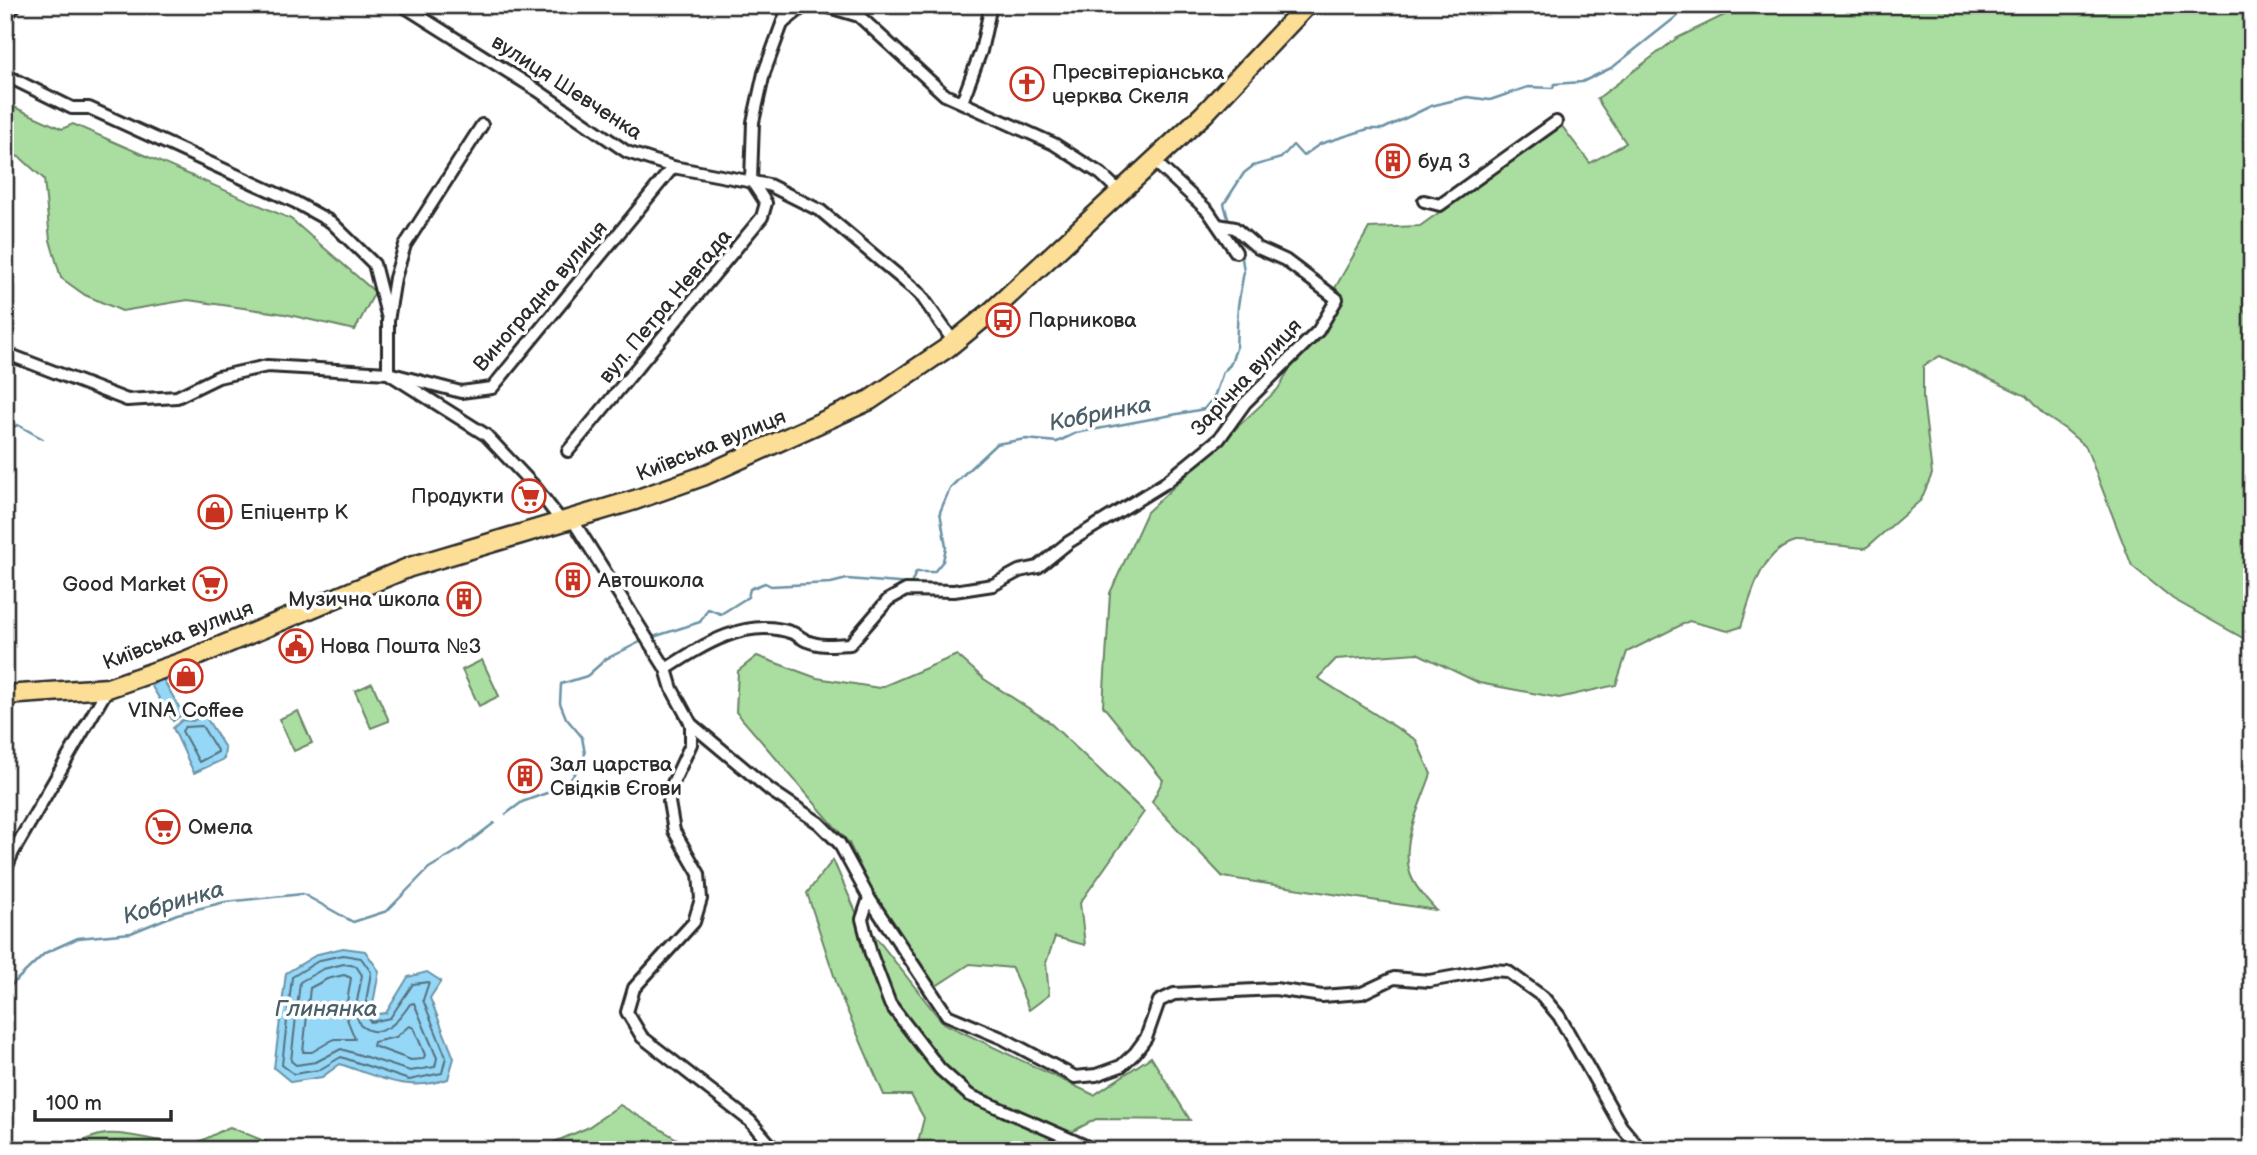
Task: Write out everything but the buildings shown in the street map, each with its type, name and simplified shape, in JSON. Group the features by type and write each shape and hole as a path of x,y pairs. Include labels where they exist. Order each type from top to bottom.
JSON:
{"main road":[{"name":"Київська вулиця","path":"5,695 107,688 185,660 410,567 703,476 823,424 870,400 954,342 992,311 1222,96 1307,5"}],"street":[{"path":"5,18 15,5"},
{"name":"вулиця Шевченка","path":"402,5 537,90 627,152 673,167 751,180 796,196 821,211 919,294 941,320 954,342"},
{"path":"751,180 753,122 764,73 789,5"},
{"path":"784,22 805,5"},
{"path":"822,5 859,16 946,95 1054,144 1101,174 1119,191"},
{"path":"962,102 981,51 991,5"},
{"path":"5,75 72,108 89,108 109,117 295,202 331,222 374,264 388,321"},
{"path":"1424,201 1440,205 1556,122"},
{"path":"482,125 405,245 395,278 388,321 388,373 486,435 567,520 666,669 672,689 691,724 770,790 819,823 839,843 870,898 947,1015 1004,1039 1075,1077 1096,1076 1121,1066 1135,1054 1146,1038 1159,1001 1174,994 1275,989 1322,996 1362,993 1394,978 1429,981 1490,970 1507,971 1543,997 1559,1016 1621,1126 1641,1150"},
{"path":"1153,159 1226,226 1236,252"},
{"name":"Виноградна вулиця","path":"5,353 127,400 177,397 218,377 267,366 388,373 461,392 492,388 673,167"},
{"name":"вул. Петра Невгада","path":"568,451 758,224 766,203 751,180"},
{"name":"Зарічна вулиця","path":"666,669 701,646 763,626 794,633 807,641 828,646 850,644 888,600 906,590 954,591 993,584 1019,571 1038,567 1069,542 1165,483 1219,439 1245,403 1318,331 1336,299 1284,260 1258,248 1226,226"},
{"path":"5,871 13,852 107,688"},
{"path":"691,724 691,744 673,783 669,802 674,831 699,874 701,899 694,922 634,988 627,1012 642,1037 750,1121 775,1150"},
{"path":"870,898 862,919 871,954 890,1004 940,1069 969,1096 1095,1150"}],"green space":[{"path":"1745,5 2252,5 2252,643 2173,599 2132,566 2086,447 2044,415 2026,396 1940,356 1923,366 1923,398 1932,474 1921,500 1866,548 1799,542 1783,547 1765,565 1753,589 1741,627 1728,631 1689,621 1627,652 1616,685 1559,698 1479,683 1417,653 1336,659 1318,678 1416,740 1431,774 1408,845 1409,869 1420,891 1436,910 1223,877 1152,802 1163,780 1103,706 1110,593 1147,512 1278,389 1369,228 1420,226 1561,125 1590,163 1626,143 1597,99 1677,38"},
{"path":"5,103 62,129 73,124 291,219 375,292 355,330 285,314 188,300 122,311 85,295 61,278 50,240 44,179 21,158 5,151"},
{"path":"957,655 984,679 1048,721 1144,812 1080,903 1085,945 1055,937 1046,963 1049,995 1029,1010 1012,968 970,964 933,988 877,902 849,843 736,712 738,671 757,656 817,678 879,688"},
{"path":"482,660 499,696 479,706 462,670"},
{"path":"372,683 389,721 371,728 355,691"},
{"path":"298,711 312,743 294,751 279,719"},
{"path":"833,860 856,912 943,1023 1094,1095 1151,1057 1190,1120 1096,1119 1071,1132 1074,1150 916,1150 924,1118 911,1095 884,1095 840,994 807,893"},
{"path":"620,1105 677,1139 686,1150 536,1150 587,1128"},
{"path":"230,1127 286,1150 71,1150 86,1140 116,1134 194,1143"}],"water":[{"path":"163,679 183,714 173,721 151,685"},
{"path":"204,714 225,748 224,759 194,773 173,728 182,720 193,721"},
{"name":"Глинянка","path":"343,948 365,951 379,971 371,1015 386,1013 408,977 427,972 441,981 430,998 454,1058 448,1079 433,1083 406,1084 340,1064 322,1077 291,1082 274,1068 286,973 318,954"}],"waterway":[{"name":"Кобринка","path":"1229,222 1224,204 1244,173 1253,166 1281,158 1293,145 1303,156 1320,144 1368,129 1383,129 1431,106 1467,97 1490,100 1528,87 1553,88 1554,84 1582,82 1613,67 1691,5"},
{"name":"Кобринка","path":"650,638 700,622 708,609 721,614 748,597 750,589 765,583 771,586 831,583 847,579 911,584 916,572 934,572 943,561 946,547 940,512 950,488 996,444 1026,439 1057,442 1076,433 1204,409 1214,397 1223,372 1230,365 1236,349 1238,306 1244,271 1241,252 1229,229"},
{"path":"5,430 18,425 43,439"},
{"name":"Кобринка","path":"506,814 522,802 566,786 580,766 585,754 582,737 566,718 560,703 561,684 587,676 606,659 644,640"},
{"name":"Кобринка","path":"5,991 45,953 78,938 131,933 177,914 225,902 303,894 353,922 387,911 429,868 459,850 494,823"}],"place":[{"name":"Пресвітеріанська церква Скеля","path":"1027,84"},
{"name":"буд 3","path":"1393,161"},
{"name":"Парникова","path":"1003,320"},
{"name":"Продукти","path":"529,496"},
{"name":"Епіцентр К","path":"215,512"},
{"name":"Автошкола","path":"573,580"},
{"name":"Good Market","path":"210,584"},
{"name":"Музична школа","path":"464,599"},
{"name":"Нова Пошта №3","path":"296,646"},
{"name":"VINA Coffee","path":"186,676"},
{"name":"Зал царства Свідків Єгови","path":"525,776"},
{"name":"Омела","path":"163,827"}]}
